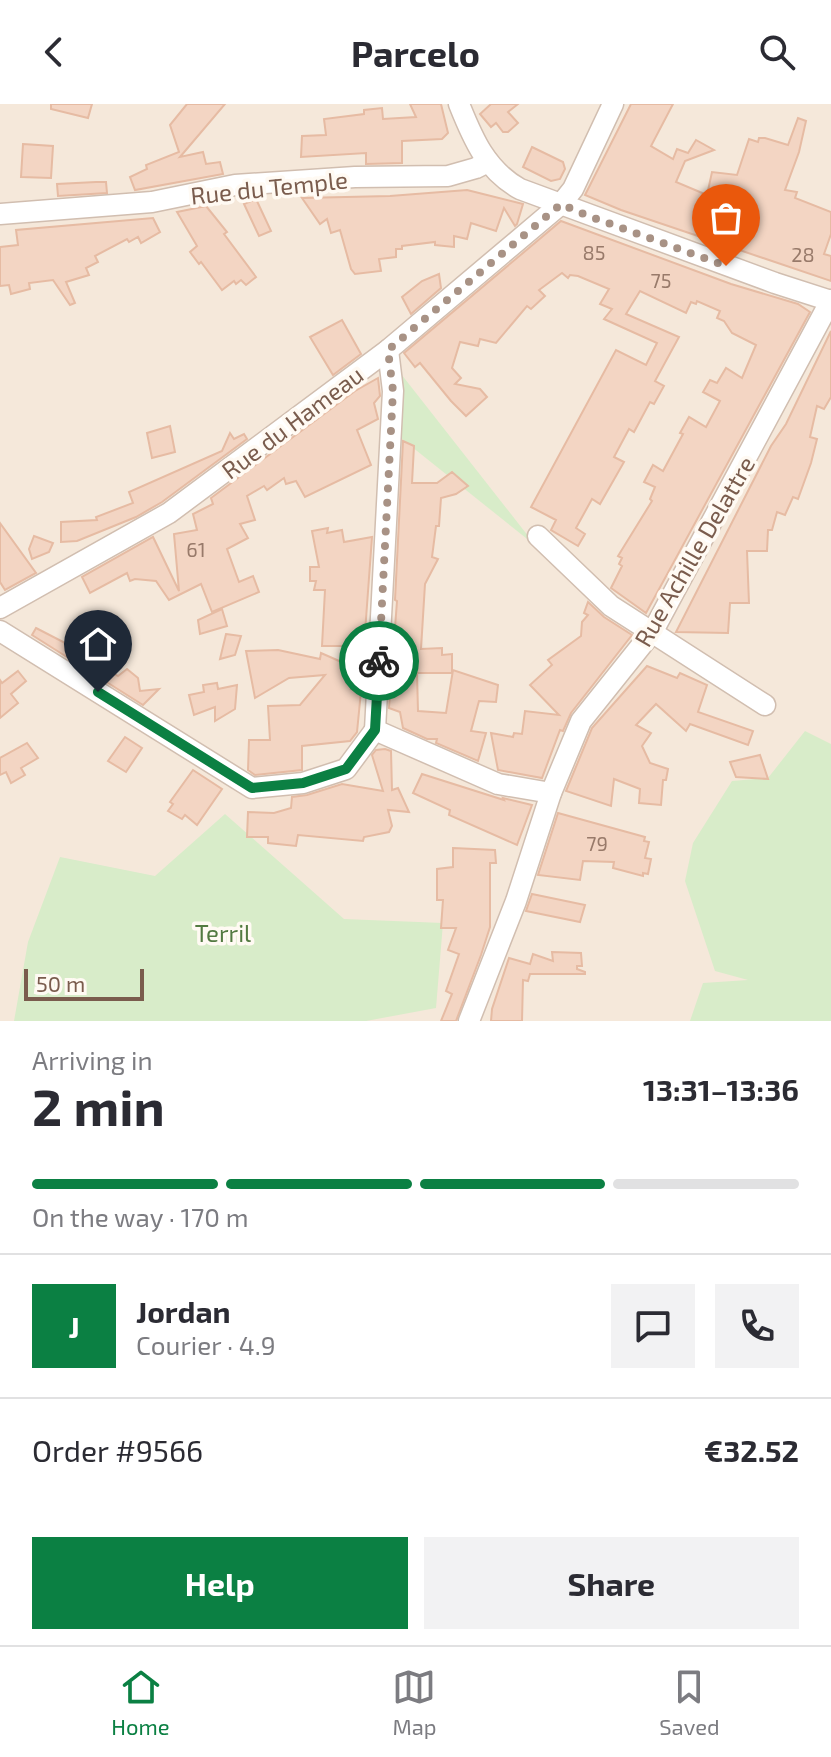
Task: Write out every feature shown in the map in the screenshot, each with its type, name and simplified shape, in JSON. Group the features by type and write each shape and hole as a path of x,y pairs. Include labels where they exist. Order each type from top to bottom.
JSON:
{"street":[{"path":"459,104 475,142 488,162 515,186 586,215 786,287 831,300"},
{"name":"Rue du Hameau","path":"0,608 169,513 388,350 561,204 573,189 613,104"},
{"name":"Rue du Temple","path":"0,214 152,202 235,185 355,177 448,176 488,162"},
{"name":"Rue Achille Delattre","path":"469,1021 516,901 551,793 581,721 653,631 831,300"},
{"path":"0,631 252,788 303,783 346,769 375,730 393,391 388,350"},
{"path":"538,536 611,606 765,705"},
{"path":"375,730 498,784 551,793"}],"shaded area":[{"path":"0,104 831,104 831,1021 0,1021"}],"green space":[{"path":"394,365 536,546 397,435"},
{"path":"805,731 831,744 831,1021 690,1021 703,983 748,980 715,971 685,881 693,843 732,781 768,778"},
{"name":"Terril","path":"225,814 344,919 443,923 436,1008 366,1021 14,1021 28,942 60,857 155,876"}],"building":[{"path":"51,104 92,104 88,118 51,109"},
{"path":"187,104 225,104 180,157 203,152 206,164 220,162 223,174 135,190 130,177 147,169 146,165 179,152 170,125"},
{"path":"410,104 441,104 448,133 442,139 402,141 402,163 366,164 366,153 301,157 302,136 326,135 324,119 364,114 364,110 382,108 383,119 416,117"},
{"path":"491,104 518,104 508,112 518,123 508,132 503,132 496,123 491,127 480,114"},
{"path":"631,104 673,104 651,146 673,159 677,149 688,153 696,140 714,150 685,161 676,182 707,195 712,172 737,175 749,139 758,142 759,138 765,138 788,145 798,118 806,121 785,190 797,192 795,198 831,212 831,234 824,254 831,256 831,281 585,195"},
{"path":"23,144 53,146 51,178 21,177"},
{"path":"532,147 563,162 565,169 560,179 551,181 523,167"},
{"path":"106,182 107,193 58,196 57,184"},
{"path":"467,190 523,204 517,224 515,226 504,208 496,231 471,223 467,239 454,236 454,247 435,245 435,242 402,246 402,249 396,249 396,257 379,259 381,271 355,274 340,230 331,233 327,219 320,224 302,198 390,196"},
{"path":"256,199 271,231 259,236 244,204"},
{"path":"206,206 256,277 246,285 241,280 236,284 234,281 222,290 190,252 197,246 177,212"},
{"path":"153,218 160,232 141,243 138,237 129,242 127,239 95,256 98,262 86,268 89,275 66,282 75,303 70,305 53,280 29,283 30,289 11,294 9,285 0,286 0,247 18,245 16,230"},
{"path":"561,221 731,284 798,304 810,312 646,613 611,588 622,566 619,564 622,558 618,556 652,501 655,487 644,482 653,465 663,471 689,417 706,427 720,401 703,392 710,380 717,383 726,368 742,378 756,345 732,333 724,321 717,318 720,311 697,301 696,304 691,302 686,313 640,291 626,314 679,337 655,381 664,386 654,404 650,402 634,432 629,429 614,457 624,462 600,504 592,499 576,528 585,534 578,546 551,530 556,520 531,507 616,350 646,365 657,343 604,319 612,309 600,304 609,289 578,276 570,275 568,278 562,273 539,290 545,296 531,309 527,306 496,343 480,339 478,346 460,342 452,368 461,378 455,384 480,389 487,397 466,416 420,363 415,367 404,353"},
{"path":"439,274 441,288 411,314 402,297 422,281"},
{"path":"342,320 361,354 333,375 310,337"},
{"path":"831,331 831,397 824,409 817,406 810,437 817,439 798,499 793,497 785,515 777,512 772,530 768,530 767,551 747,551 749,603 730,603 728,633 676,632 771,446 786,424"},
{"path":"378,378 380,396 374,403 378,419 357,430 371,465 305,497 296,481 286,484 284,478 267,490 264,486 247,496 255,520 240,524 248,538 227,549 239,582 253,576 259,592 212,612 201,584 169,600 156,581 130,581 127,573 90,593 82,577 153,537 179,591 174,534 197,530 193,514 213,504 211,498 355,391"},
{"path":"170,426 175,452 152,458 147,433"},
{"path":"230,433 234,439 244,434 247,439 162,502 136,517 77,541 61,542 61,522 97,520 96,517 133,503 129,492 222,451"},
{"path":"403,441 414,446 412,483 437,483 452,472 468,486 456,494 441,498 432,557 438,559 425,584 421,649 442,648 442,655 452,654 452,673 417,673 418,711 446,713 453,670 498,685 496,702 479,701 471,731 486,733 478,761 436,743 437,739 427,739 403,728 400,712 389,708"},
{"path":"0,523 36,573 5,590 0,582"},
{"path":"328,528 327,533 342,530 344,542 372,537 364,646 322,646 325,590 314,590 316,581 310,581 310,567 319,567 312,531"},
{"path":"34,536 53,543 49,552 32,559 29,549"},
{"path":"588,602 604,617 632,635 571,713 563,731 560,730 542,778 498,770 491,733 513,737 514,733 522,734 525,711 559,715 530,685 552,665 548,660 581,636 582,622 588,615 584,613"},
{"path":"222,609 227,626 200,634 198,620"},
{"path":"36,628 73,647 84,661 88,658 118,676 127,669 138,678 140,691 159,689 143,705 32,635"},
{"path":"226,634 241,636 235,655 220,659"},
{"path":"278,650 320,659 321,653 362,671 351,689 361,691 357,732 350,741 302,746 302,770 255,775 248,770 249,740 270,740 268,706 300,705 325,675 289,678 255,698 246,651"},
{"path":"647,666 677,678 680,673 707,685 698,712 753,731 748,745 690,724 686,731 656,704 636,725 651,733 642,746 650,763 668,769 666,780 663,780 661,805 639,803 640,789 614,779 611,806 566,791 592,728"},
{"path":"18,671 26,681 11,694 18,703 0,718 0,680 2,683"},
{"path":"217,683 218,689 237,685 235,709 215,721 215,707 194,715 189,695 204,692 203,685"},
{"path":"125,737 142,748 126,772 108,761"},
{"path":"27,743 38,758 21,768 25,775 11,783 6,772 0,775 0,758"},
{"path":"376,750 391,751 392,790 398,788 409,812 388,810 392,826 389,832 364,837 363,841 298,835 296,846 268,843 268,837 247,837 248,812 274,813 291,808 292,797 342,784 383,791 372,755"},
{"path":"760,755 768,779 736,777 730,762"},
{"path":"193,770 222,789 197,825 185,815 182,819 168,811 173,804 170,802"},
{"path":"422,774 504,800 532,805 517,845 449,815 450,810 413,793"},
{"path":"558,813 645,837 644,841 649,842 645,858 651,859 648,874 643,873 643,876 613,868 614,862 583,861 580,880 538,875"},
{"path":"453,848 495,850 496,863 490,863 490,927 481,955 456,1021 441,1021 452,994 446,991 459,954 448,950 456,928 441,928 443,900 437,900 437,869 453,867"},
{"path":"532,894 585,905 580,922 526,911"},
{"path":"552,952 581,953 582,966 577,966 577,969 585,974 530,974 528,981 523,980 522,1021 491,1021 509,958 530,964 533,954 553,961"}],"way so far":[{"path":"379,661 393,391 388,350 561,204 726,266"}],"route":[{"path":"98,692 252,788 303,783 346,769 375,730 379,661"}]}
